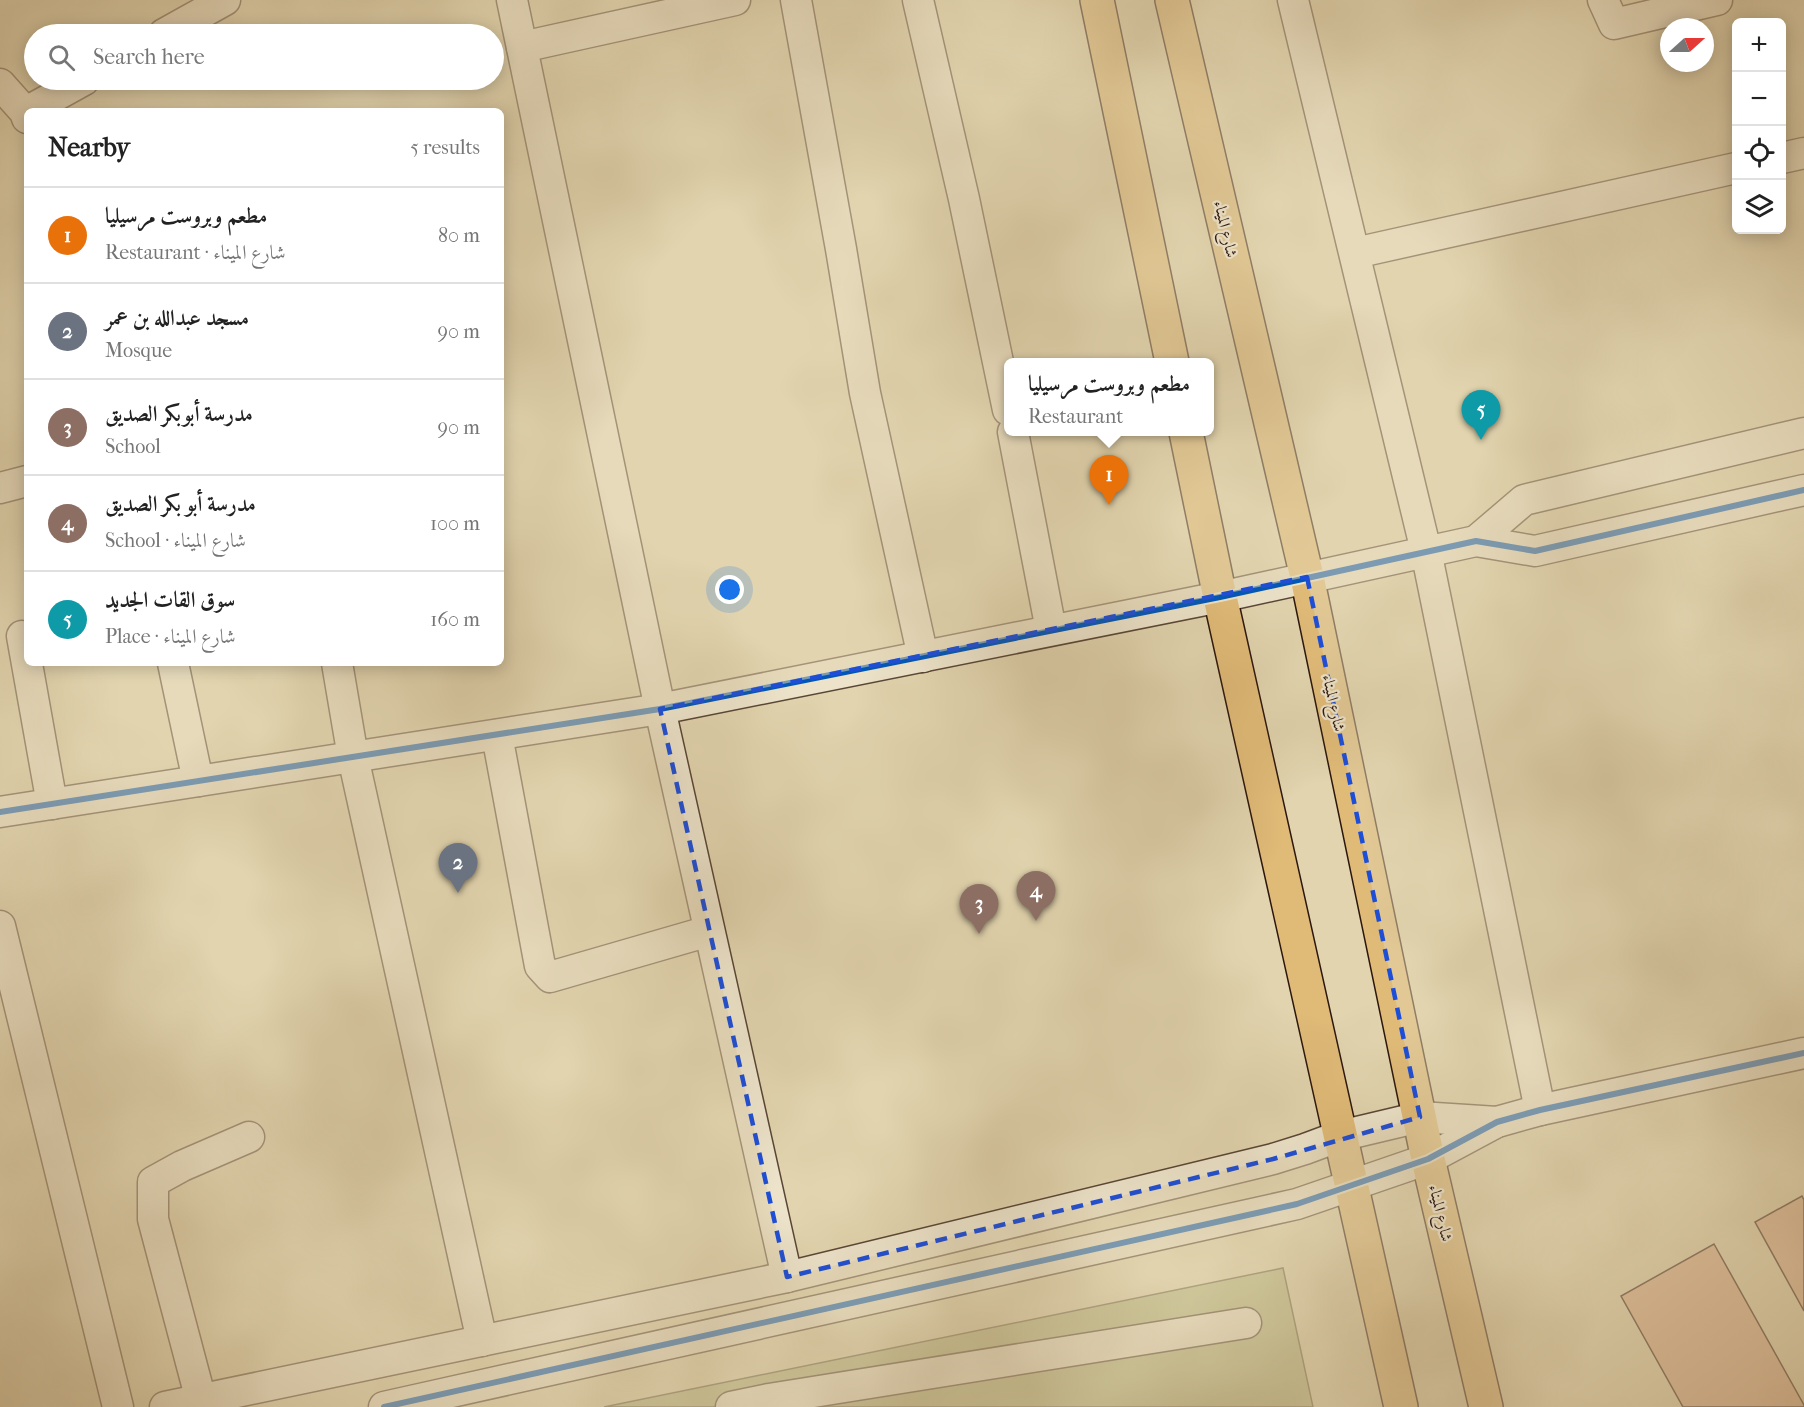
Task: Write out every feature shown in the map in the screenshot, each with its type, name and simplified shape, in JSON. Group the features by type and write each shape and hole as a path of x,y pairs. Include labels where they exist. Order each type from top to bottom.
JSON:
{"highway":[{"path":"1097,0 1171,358"},
{"name":"شارع الميناء","path":"1172,0 1307,577 1428,1159 1486,1407"},
{"path":"1187,436 1220,597 1401,1407"}],"street":[{"path":"182,24 225,0"},
{"path":"512,0 660,709 787,1277"},
{"path":"522,47 735,0"},
{"path":"795,0 865,393 922,657"},
{"path":"918,0 964,199 1004,391"},
{"path":"1293,0 1426,551 1540,1110"},
{"path":"1603,0 1614,24 1717,0"},
{"path":"0,84 24,110"},
{"path":"36,108 67,90"},
{"path":"1786,157 1804,153"},
{"path":"1355,253 1732,169"},
{"path":"1476,541 1524,500 1804,433"},
{"path":"1014,436 1051,630"},
{"path":"0,488 24,482"},
{"path":"0,812 660,709 1220,597 1476,541 1535,551 1804,490"},
{"path":"16,637 52,804"},
{"path":"173,666 198,781"},
{"path":"338,666 353,757 482,1341"},
{"path":"497,735 540,966 550,978 709,931"},
{"path":"0,926 118,1407"},
{"path":"384,1407 1263,1213 1305,1202 1428,1159 1497,1122 1540,1110 1804,1053"},
{"path":"165,1407 787,1277 1273,1159 1340,1136 1420,1117 1497,1122"},
{"path":"201,1400 153,1219 153,1182 182,1166 249,1137"},
{"path":"731,1407 769,1403 1246,1323"}],"highlighted area":[{"path":"1307,577 1420,1117 1273,1159 787,1277 660,709"}],"green space":[{"path":"1283,1268 1313,1407 604,1407"}],"building":[{"path":"1802,1196 1804,1200 1804,1311 1755,1222"},
{"path":"1714,1244 1804,1407 1683,1407 1621,1296"}],"cycle path":[{"path":"0,812 660,709 1220,597 1476,541 1535,551 1804,490"},
{"path":"384,1407 1297,1204 1428,1159 1497,1122 1540,1110 1804,1053"}],"place":[{"name":"سوق القات الجديد","path":"1481,440"},
{"name":"مطعم وبروست مرسيليا","path":"1109,505"},
{"name":"مسجد عبدالله بن عمر","path":"458,893"},
{"name":"مدرسة أبو بكر الصديق","path":"1036,921"},
{"name":"مدرسة أبوبكر الصديق","path":"979,934"}]}
